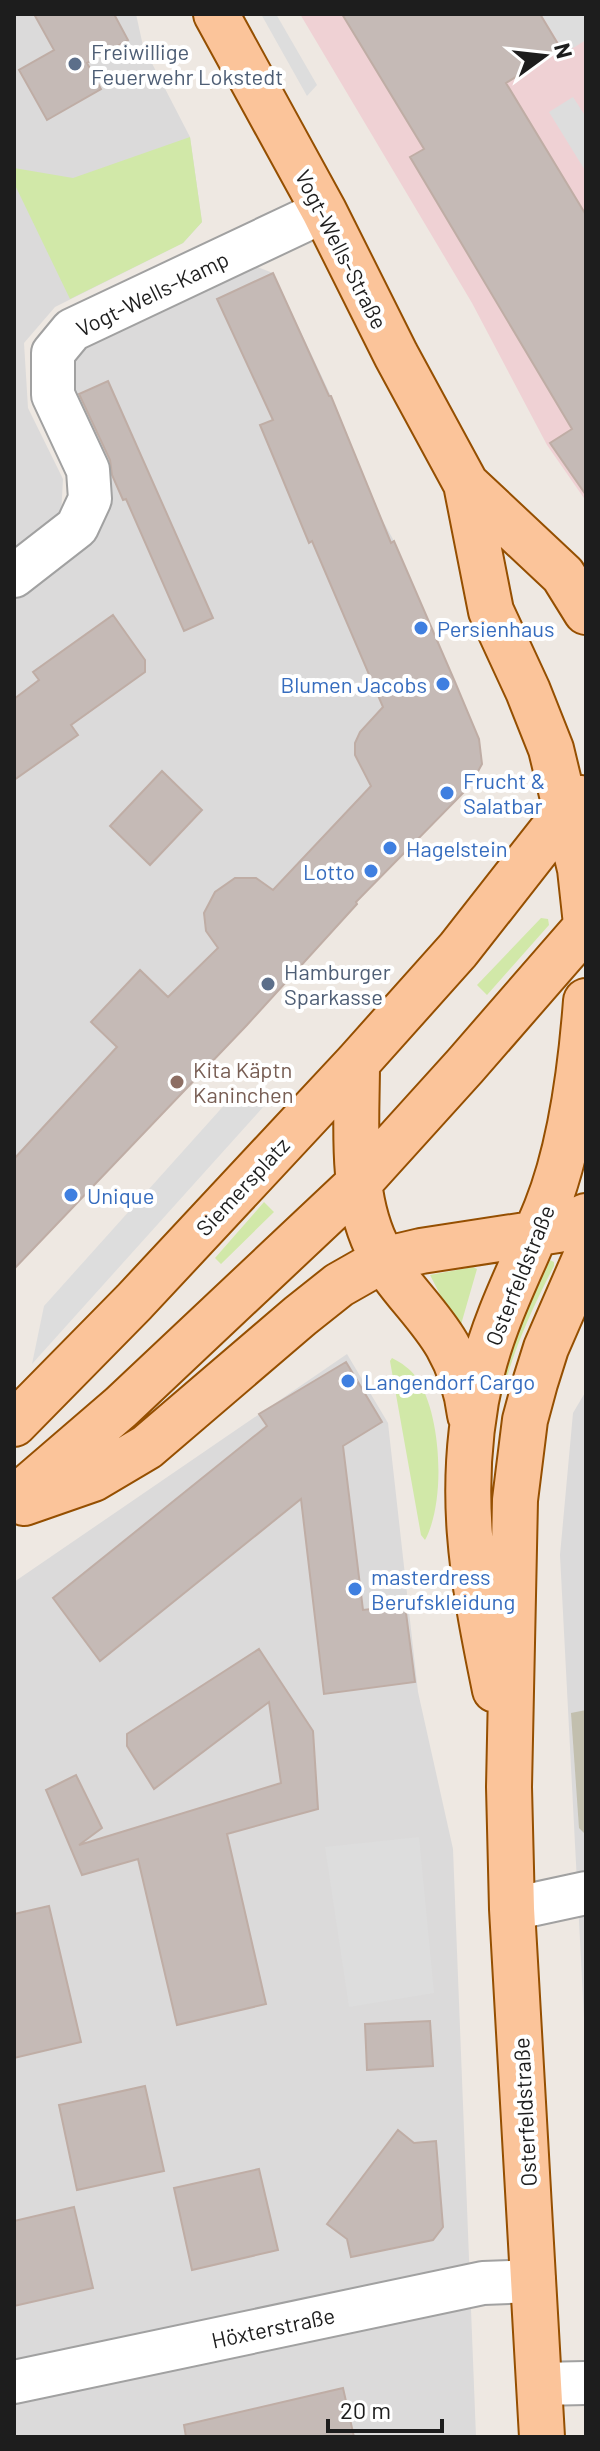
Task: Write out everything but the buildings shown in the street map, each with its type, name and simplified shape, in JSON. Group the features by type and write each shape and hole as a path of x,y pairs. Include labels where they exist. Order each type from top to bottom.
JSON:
{"main road":[{"name":"Vogt-Wells-Straße","path":"216,14 324,211 396,355 466,484 491,611 551,749 580,798 580,869 586,926"},
{"name":"Vogt-Wells-Straße","path":"466,484 563,575 584,606"},
{"name":"Siemersplatz","path":"14,1424 134,1302 357,1063 458,950 580,798"},
{"path":"14,1499 121,1407 360,1182 586,926"},
{"name":"Osterfeldstraße","path":"509,1787 498,1707 471,1565 468,1488 472,1429 482,1372 493,1335 552,1193 579,1078 586,1001"},
{"path":"357,1063 360,1182 368,1225 383,1260 446,1344 464,1386 472,1429"},
{"path":"14,1506 93,1479 147,1447 339,1285 383,1260 421,1251 558,1230 586,1216"},
{"name":"Osterfeldstraße","path":"542,2437 512,1909 509,1787 515,1500 525,1420 542,1360 586,1256"}],"street":[{"name":"Vogt-Wells-Kamp","path":"14,576 77,527 90,499 88,470 53,395 53,353 72,330 324,211"},
{"path":"512,1909 586,1893"},
{"name":"Höxterstraße","path":"14,2382 483,2283 534,2281"},
{"path":"539,2384 586,2383"}],"shaded area":[{"path":"14,14 136,14 143,46 190,137 202,222 183,243 55,307 24,343 28,408 63,479 61,516 14,552"},
{"path":"261,14 276,14 317,85 307,96"},
{"path":"300,14 586,14 586,501 547,445 472,303"},
{"path":"541,14 586,14 586,40 565,53"},
{"path":"573,97 586,117 586,172 549,112"},
{"path":"247,263 273,273 331,396 379,514 394,541 470,786 367,891 247,1025 14,1269 14,591 85,537 67,362 84,340"},
{"path":"259,1087 265,1105 32,1364 44,1306 236,1092"},
{"path":"347,1354 388,1423 418,1692 453,1849 476,2437 14,2437 14,1582"},
{"path":"586,1391 586,2056 560,1555 573,1413"},
{"path":"586,1710 586,1835 579,1828 571,1713"},
{"path":"419,1837 434,1993 349,2007 325,1847"}],"green space":[{"path":"190,137 202,222 183,243 70,299 14,183 14,168 73,178"},
{"path":"541,918 548,919 549,925 487,995 477,985"},
{"path":"264,1202 274,1212 221,1264 215,1258"},
{"path":"548,1259 554,1262 554,1266 518,1344 495,1427 491,1426 506,1348"},
{"path":"473,1267 477,1269 460,1328 430,1275"},
{"path":"392,1358 406,1366 416,1377 425,1393 436,1434 436,1504 425,1540 421,1535 390,1361"}],"place":[{"name":"Freiwillige Feuerwehr Lokstedt","path":"75,64"},
{"name":"Persienhaus","path":"421,628"},
{"name":"Blumen Jacobs","path":"443,684"},
{"name":"Frucht & Salatbar","path":"447,793"},
{"name":"Hagelstein","path":"390,848"},
{"name":"Lotto","path":"371,871"},
{"name":"Hamburger Sparkasse","path":"268,984"},
{"name":"Kita Käptn Kaninchen","path":"177,1082"},
{"name":"Unique","path":"71,1195"},
{"name":"Langendorf Cargo","path":"348,1381"},
{"name":"masterdress Berufskleidung","path":"355,1589"}]}
